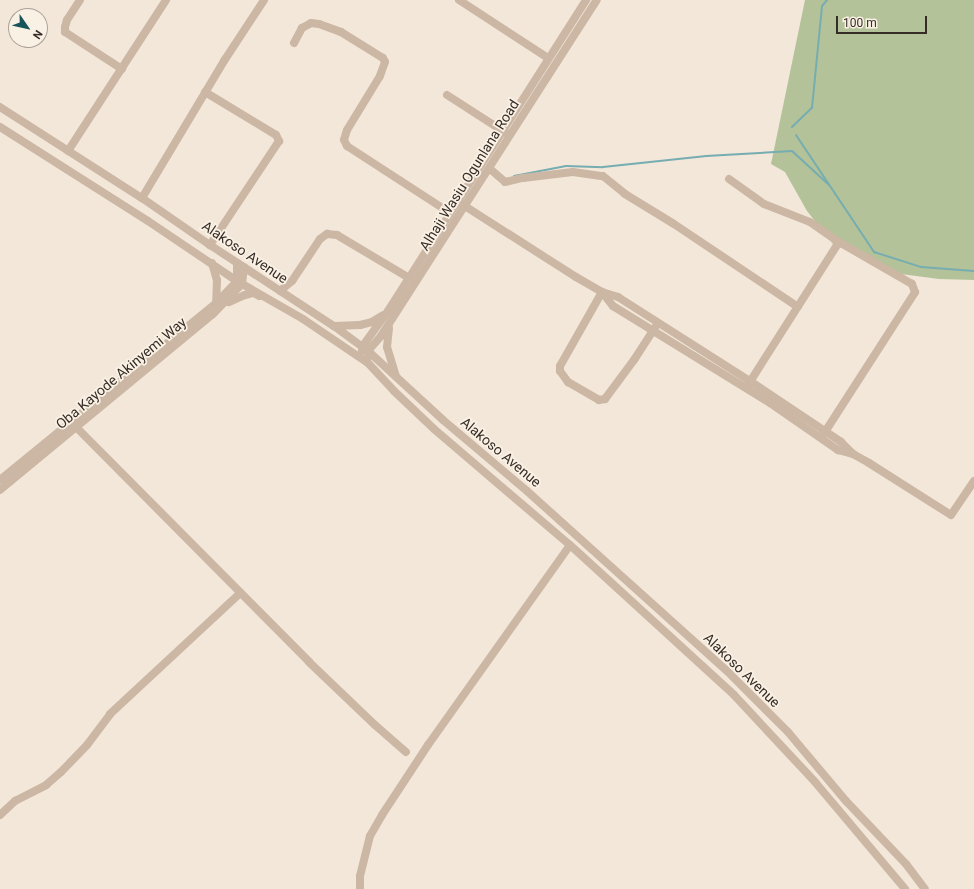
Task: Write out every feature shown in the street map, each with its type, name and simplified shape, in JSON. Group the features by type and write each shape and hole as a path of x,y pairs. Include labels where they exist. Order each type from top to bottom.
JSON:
{"street":[{"path":"80,0 67,20 65,32 122,69"},
{"path":"68,151 166,0"},
{"path":"142,198 205,92 264,0"},
{"path":"458,0 548,58"},
{"name":"Alhaji Wasiu Ogunlana Road","path":"365,349 457,201 586,0"},
{"name":"Alhaji Wasiu Ogunlana Road","path":"365,349 377,343 597,0"},
{"path":"294,43 302,28 311,23 319,24 341,32 384,58 385,62 380,76 347,130 344,140 347,146 450,213"},
{"path":"205,92 276,135 279,141 210,245"},
{"path":"448,95 510,135"},
{"name":"Alakoso Avenue","path":"0,107 142,198 210,245 334,326 365,349 527,491 726,670 788,732 846,800 906,864 925,889"},
{"name":"Alakoso Avenue","path":"0,127 211,263 239,283 332,337 365,360 394,391 434,429 570,545 734,695 787,751 905,889"},
{"path":"489,168 505,182 523,178 573,172 603,176 625,194 674,224 798,307"},
{"path":"729,178 764,204 810,222 839,242 912,284 915,292 823,434"},
{"path":"457,201 602,292 618,297 823,434 847,446 853,454 951,515 974,481"},
{"path":"280,291 292,281 320,239 327,234 337,235 410,278"},
{"path":"748,384 839,242"},
{"path":"211,263 217,280 217,306 236,298 254,293 277,304"},
{"path":"239,283 241,265"},
{"name":"Oba Kayode Akinyemi Way","path":"0,490 77,428 217,306 239,283"},
{"path":"602,292 613,306 748,384"},
{"path":"602,292 560,366 560,371 568,382 599,400 605,399 658,323"},
{"name":"Oba Kayode Akinyemi Way","path":"0,480 217,306"},
{"path":"334,326 367,324 388,311"},
{"path":"392,319 387,334 387,347 397,378"},
{"path":"365,349 365,360"},
{"path":"77,428 340,693 406,752"},
{"path":"360,889 360,876 370,836 382,815 432,738 570,545"},
{"path":"0,815 15,801 46,784 61,772 86,745 110,714 240,593"},
{"path":"838,810 846,800"}],"green space":[{"path":"805,0 974,0 974,280 939,279 901,274 833,244 807,211 785,172 771,164"}],"waterway":[{"path":"792,127 812,108 822,6 827,0"},
{"path":"796,135 874,252 921,267 974,271"},
{"path":"514,176 566,166 603,167 706,156 792,151 829,185"}]}
